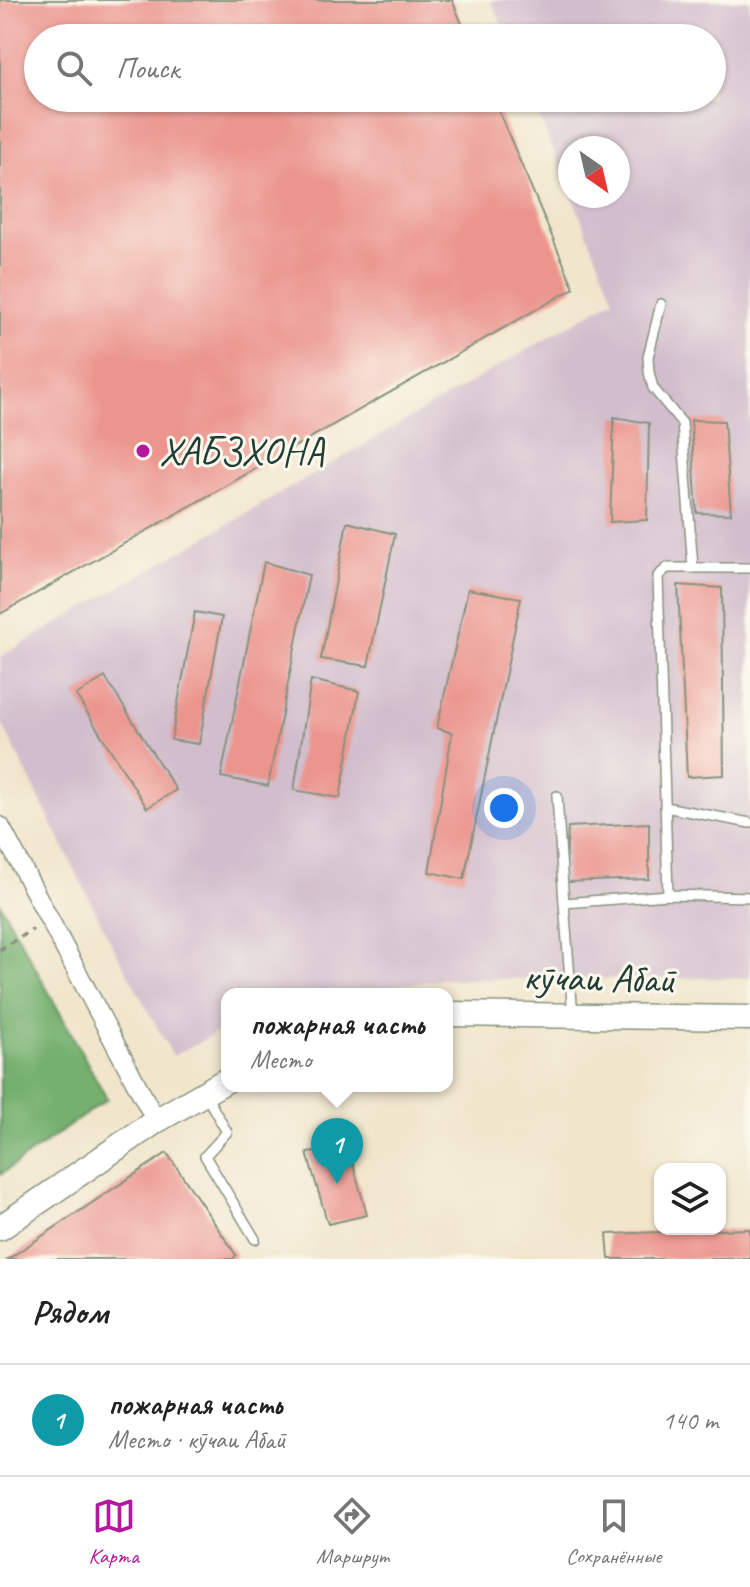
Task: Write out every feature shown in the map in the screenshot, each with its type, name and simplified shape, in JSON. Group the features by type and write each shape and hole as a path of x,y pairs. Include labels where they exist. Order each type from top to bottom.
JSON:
{"street":[{"path":"0,826 156,1121"},
{"name":"кӯчаи Абаӣ","path":"453,1014 750,1018"},
{"path":"0,1228 156,1121 221,1083"}],"lane":[{"path":"661,304 648,357 649,372 653,388 682,423 693,568"},
{"path":"668,895 658,576 667,568 750,568"},
{"path":"557,796 573,1016"},
{"path":"665,807 750,823"},
{"path":"564,903 668,895 750,897"},
{"path":"204,1091 227,1132 205,1156 255,1239"}],"path":[{"path":"0,950 45,921"}],"shaded area":[{"path":"491,0 750,0 750,978 442,979 385,988 221,988 221,1030 173,1056 115,950 0,720 0,657 614,299 577,208 630,208 630,136 558,136 558,162 537,112 726,112 726,24 501,24"}],"green space":[{"path":"0,903 107,1099 0,1175"}],"building":[{"name":"ХАБЗХОНА","path":"0,0 452,0 462,24 24,24 24,112 499,112 574,288 0,614"},
{"path":"614,417 649,423 647,520 610,522"},
{"path":"691,420 724,421 731,514 697,513"},
{"path":"347,522 395,534 368,666 321,659"},
{"path":"264,562 309,575 268,786 221,777"},
{"path":"678,585 722,588 724,775 687,777"},
{"path":"468,589 521,598 464,879 429,872 452,733 437,728"},
{"path":"195,612 222,617 199,744 171,740"},
{"path":"105,677 176,790 147,808 76,695"},
{"path":"311,680 359,691 340,798 294,790"},
{"path":"649,823 649,879 565,882 568,827"},
{"path":"348,1146 367,1215 328,1224 307,1153"},
{"path":"167,1153 236,1255 233,1259 8,1259"},
{"path":"750,1229 750,1259 609,1259 607,1234 726,1235 726,1230"}],"place":[{"name":"ХАБЗХОНА","path":"143,451"},
{"name":"пожарная часть","path":"337,1184"}]}
